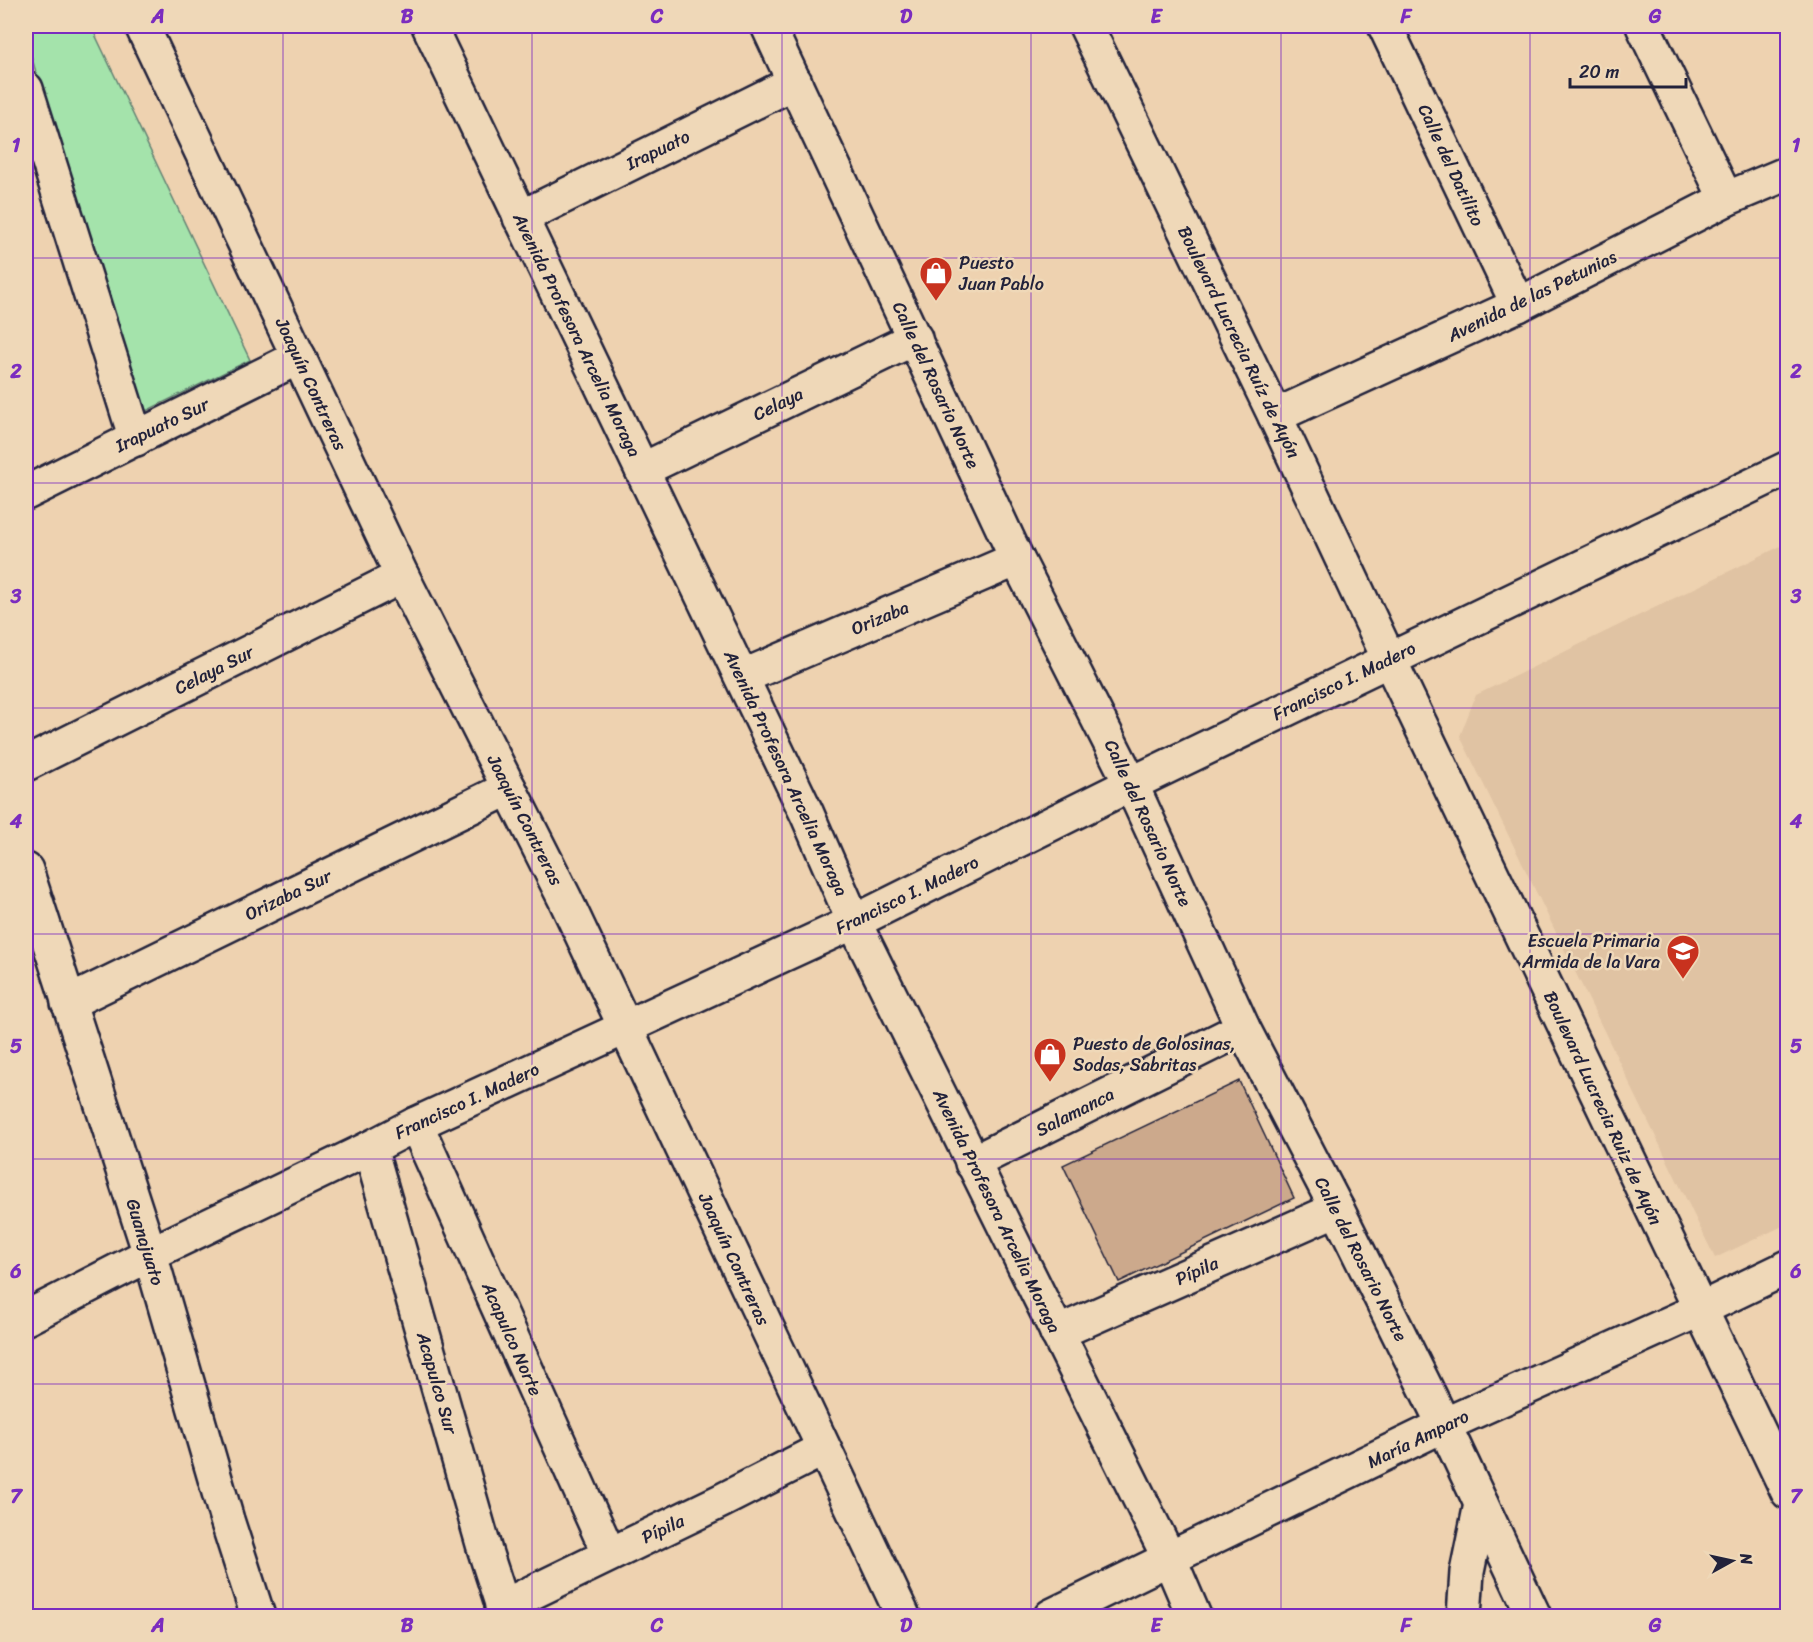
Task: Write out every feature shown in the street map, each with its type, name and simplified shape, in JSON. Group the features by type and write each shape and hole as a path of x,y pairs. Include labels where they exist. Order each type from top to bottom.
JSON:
{"street":[{"name":"Joaquín Contreras","path":"142,26 402,576 565,899 903,1617"},
{"name":"Avenida Profesora Arcelia Moraga","path":"429,26 742,677 855,922 1170,1560 1194,1617"},
{"name":"Calle del Rosario Norte","path":"768,26 1017,559 1131,784 1243,1028 1337,1209 1444,1425 1534,1617"},
{"name":"Boulevard Lucrecia Ruíz de Ayón","path":"1086,26 1275,416 1389,659"},
{"name":"Calle del Datilito","path":"1385,26 1518,305"},
{"path":"1643,26 1726,199"},
{"name":"Irapuato","path":"520,219 795,82"},
{"path":"26,89 136,438"},
{"name":"Avenida de las Petunias","path":"1275,416 1518,305 1726,199 1788,173"},
{"name":"Celaya","path":"642,470 915,338"},
{"name":"Irapuato Sur","path":"26,493 299,357"},
{"name":"Francisco I. Madero","path":"26,1318 150,1254 416,1124 855,922 1131,784 1788,468"},
{"name":"Orizaba","path":"742,677 1017,559"},
{"name":"Celaya Sur","path":"26,764 402,576"},
{"name":"Boulevard Lucrecia Ruiz de Ayón","path":"1389,659 1788,1492"},
{"name":"Orizaba Sur","path":"68,1003 509,788"},
{"name":"Guanajuato","path":"26,870 150,1254 227,1520 258,1617"},
{"name":"Salamanca","path":"972,1163 1243,1028"},
{"name":"Acapulco Norte","path":"416,1124 609,1554"},
{"name":"Acapulco Sur","path":"370,1148 504,1612"},
{"name":"Pípila","path":"1057,1333 1337,1209"},
{"name":"María Amparo","path":"1051,1617 1444,1425 1699,1310 1788,1267"},
{"name":"Pípila","path":"504,1612 609,1554 823,1449"},
{"path":"1464,1617 1467,1572 1481,1504"}],"shaded area":[{"name":"Escuela Primaria Armida de la Vara","path":"1787,543 1787,1224 1715,1258 1460,736 1476,695"}],"green space":[{"path":"26,26 91,26 250,360 146,411 67,180 31,55"}],"building":[{"path":"1239,1081 1294,1198 1119,1282 1063,1165"}],"place":[{"name":"Puesto Juan Pablo","path":"936,302"},
{"name":"Escuela Primaria Armida de la Vara","path":"1683,980"},
{"name":"Puesto de Golosinas, Sodas, Sabritas","path":"1050,1083"}]}
